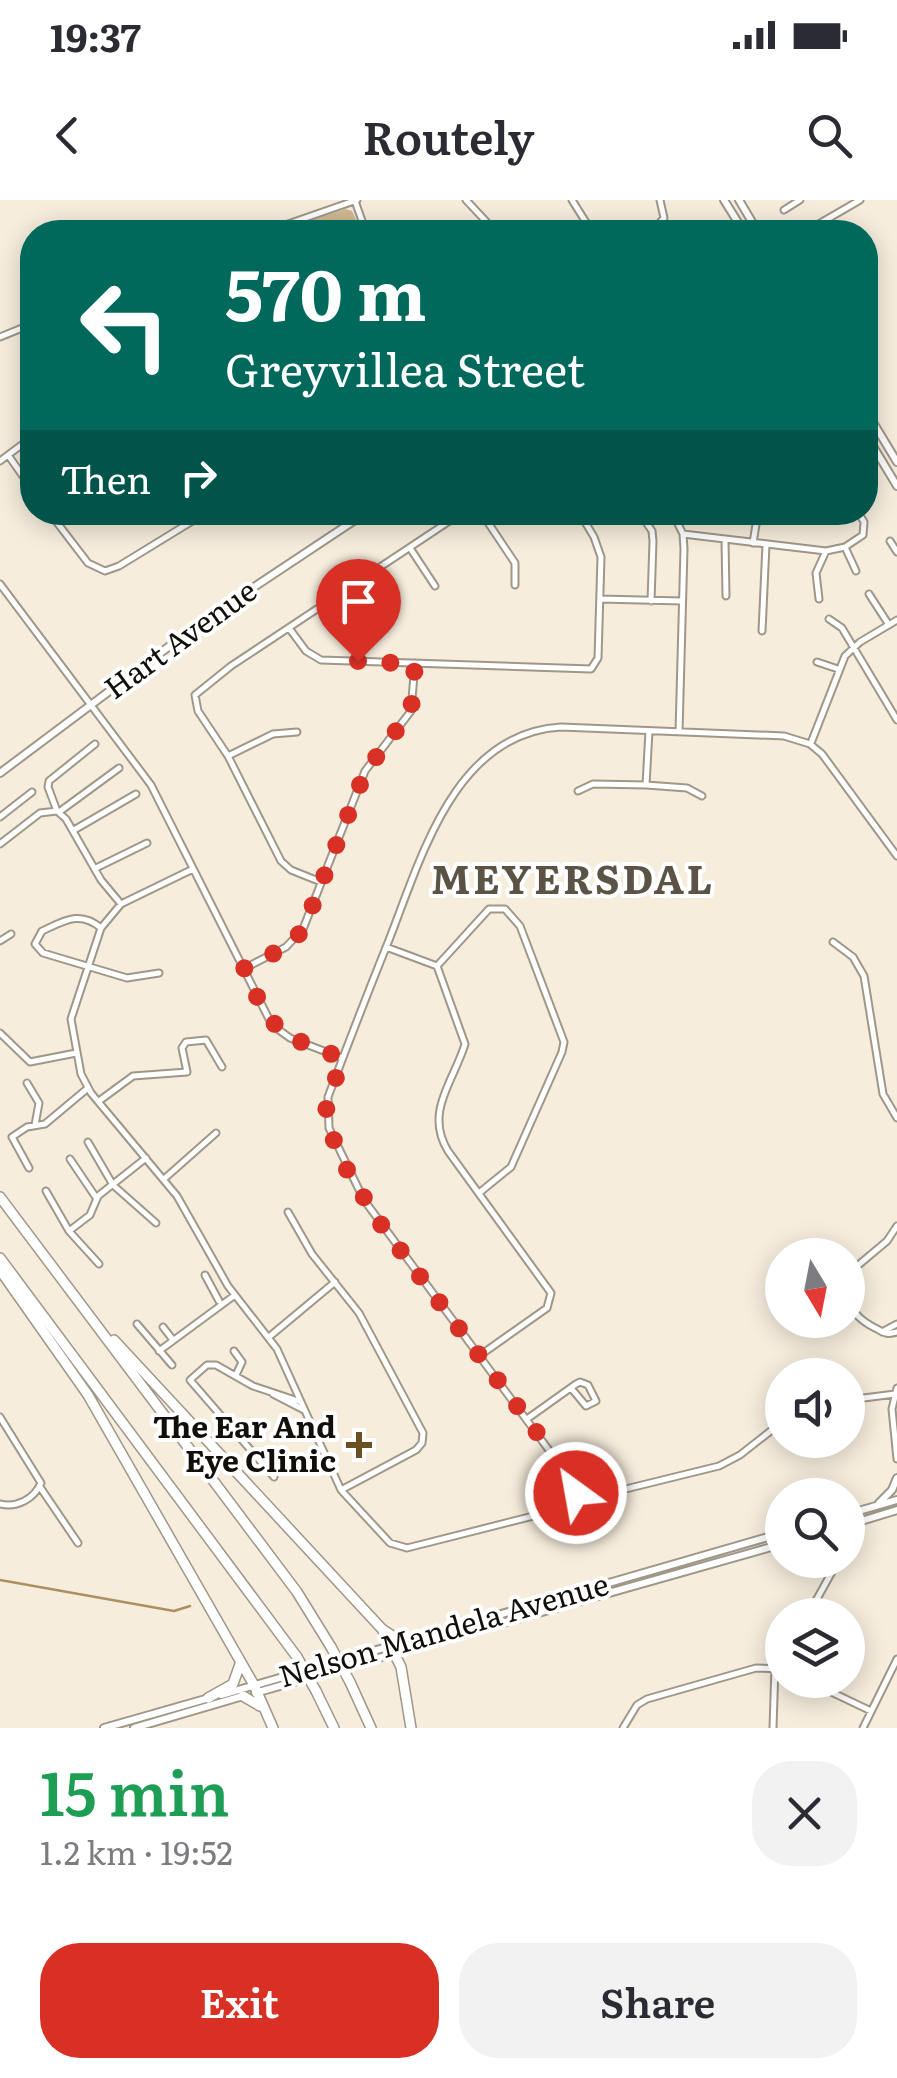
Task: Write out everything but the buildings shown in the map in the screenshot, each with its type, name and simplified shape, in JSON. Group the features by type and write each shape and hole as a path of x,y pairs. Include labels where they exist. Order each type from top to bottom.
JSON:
{"highway":[{"path":"0,1198 297,1592 372,1728"},
{"path":"0,1258 298,1657 334,1728"},
{"path":"0,1270 88,1394 256,1689 273,1728"},
{"path":"93,1321 382,1629 403,1643"},
{"path":"382,1629 401,1667 410,1728"},
{"path":"208,1698 233,1684 240,1664"},
{"path":"243,1696 266,1712"}],"street":[{"path":"299,220 356,200"},
{"path":"466,200 485,220"},
{"path":"784,210 800,200"},
{"path":"825,220 850,202 860,200"},
{"path":"878,430 897,462"},
{"path":"0,460 20,446"},
{"path":"8,455 20,472"},
{"path":"878,455 897,486"},
{"path":"61,525 88,563 104,571 187,525"},
{"name":"Hart Avenue","path":"0,773 203,621 347,525"},
{"path":"321,882 283,864 228,756 198,712 195,695 231,666 444,525"},
{"path":"490,525 515,564 515,585"},
{"path":"289,628 306,651 321,660 583,670 594,667 598,658 601,557 587,525"},
{"path":"648,525 654,541 651,601"},
{"path":"678,525 682,534 679,732"},
{"path":"753,544 756,525"},
{"path":"682,534 725,544 826,551 845,547 860,538 864,525"},
{"path":"890,541 897,552"},
{"path":"725,544 726,596"},
{"path":"762,631 766,545"},
{"path":"845,547 856,571"},
{"path":"410,548 434,586"},
{"path":"819,599 816,573 826,551"},
{"path":"0,584 145,776 276,1029 342,1058"},
{"path":"870,594 889,625"},
{"path":"600,599 682,601"},
{"path":"829,619 842,628 897,720"},
{"path":"810,744 838,669 853,648 897,620"},
{"path":"816,662 838,669"},
{"path":"243,969 297,938 365,772 411,711 415,664"},
{"path":"765,1435 719,1466 580,1498 568,1474 377,1219 338,1152 326,1110 342,1058 438,818 488,756 510,742 547,729 784,736 810,744 822,754 896,852"},
{"path":"646,785 649,731"},
{"path":"228,756 272,734 296,732"},
{"path":"96,744 49,780 49,790 58,812 121,904"},
{"path":"0,844 40,813 58,812 120,768"},
{"path":"578,791 593,784 646,785 687,788 702,796"},
{"path":"0,817 32,792"},
{"path":"73,830 136,794"},
{"path":"95,869 147,843"},
{"path":"193,869 121,904 100,928 72,1019 76,1053 88,1088 164,1179 233,1292 269,1337 341,1490 390,1543 402,1548 579,1504 590,1497 593,1486"},
{"path":"437,966 486,912 495,907 505,908 520,926 563,1038 562,1052 513,1164 479,1193"},
{"path":"100,928 86,918 76,918 42,931 34,939 40,951 88,967 130,978 159,973"},
{"path":"0,941 11,934"},
{"path":"833,942 852,957 864,976 884,1094 897,1118"},
{"path":"386,947 437,966"},
{"path":"437,966 464,1042 438,1106 438,1128 444,1145 546,1282 552,1296 546,1308 479,1356"},
{"path":"0,1033 30,1062 76,1053"},
{"path":"99,1101 133,1076 187,1072 183,1045 201,1040 207,1041 222,1067"},
{"path":"28,1083 40,1104 34,1126"},
{"path":"30,1168 12,1139 26,1128 45,1124 88,1088"},
{"path":"164,1179 216,1133"},
{"path":"88,1142 113,1185 156,1223"},
{"path":"69,1231 88,1218 97,1199 146,1158"},
{"path":"70,1159 97,1199"},
{"path":"46,1191 69,1231 99,1264"},
{"path":"288,1212 307,1246 360,1313 423,1437 416,1450 341,1490"},
{"path":"897,1226 887,1241 858,1264 852,1280 852,1314 882,1332 890,1334 897,1328"},
{"path":"205,1275 219,1303"},
{"path":"269,1337 336,1282"},
{"path":"159,1350 233,1292"},
{"path":"137,1324 172,1365"},
{"path":"163,1326 173,1340"},
{"path":"234,1350 242,1362 236,1375"},
{"path":"274,1477 189,1382 211,1364 304,1410"},
{"path":"526,1420 571,1388 584,1382 596,1401 586,1406 571,1388"},
{"path":"865,1397 896,1391 892,1409 897,1459"},
{"path":"273,1394 301,1402"},
{"path":"0,1418 78,1543"},
{"path":"568,1474 611,1492"},
{"path":"874,1506 892,1490 897,1478"},
{"path":"564,1507 584,1481"},
{"path":"0,1504 16,1506 40,1486"},
{"path":"865,1509 897,1500"},
{"path":"865,1520 897,1510"},
{"name":"Nelson Mandela Avenue","path":"394,1650 403,1643 765,1538"},
{"name":"Nelson Mandela Avenue","path":"104,1728 765,1549"},
{"path":"863,1728 897,1659"},
{"path":"624,1728 637,1705 647,1699 765,1667"},
{"name":"Nelson Mandela Avenue","path":"134,1728 256,1689"},
{"path":"773,1728 776,1698"},
{"path":"843,1698 872,1712"}],"shaded area":[{"path":"346,209 352,211 356,220 313,220"}],"waterway":[{"path":"0,1580 174,1611 190,1606"}],"place":[{"name":"The Ear And Eye Clinic","path":"359,1445"}],"district":[{"name":"MEYERSDAL","path":"573,880"}],"route":[{"path":"358,661 415,664 411,711 365,772 303,930 286,947 243,969 276,1029 342,1058 326,1110 343,1163 377,1219 568,1474 576,1493"}]}
